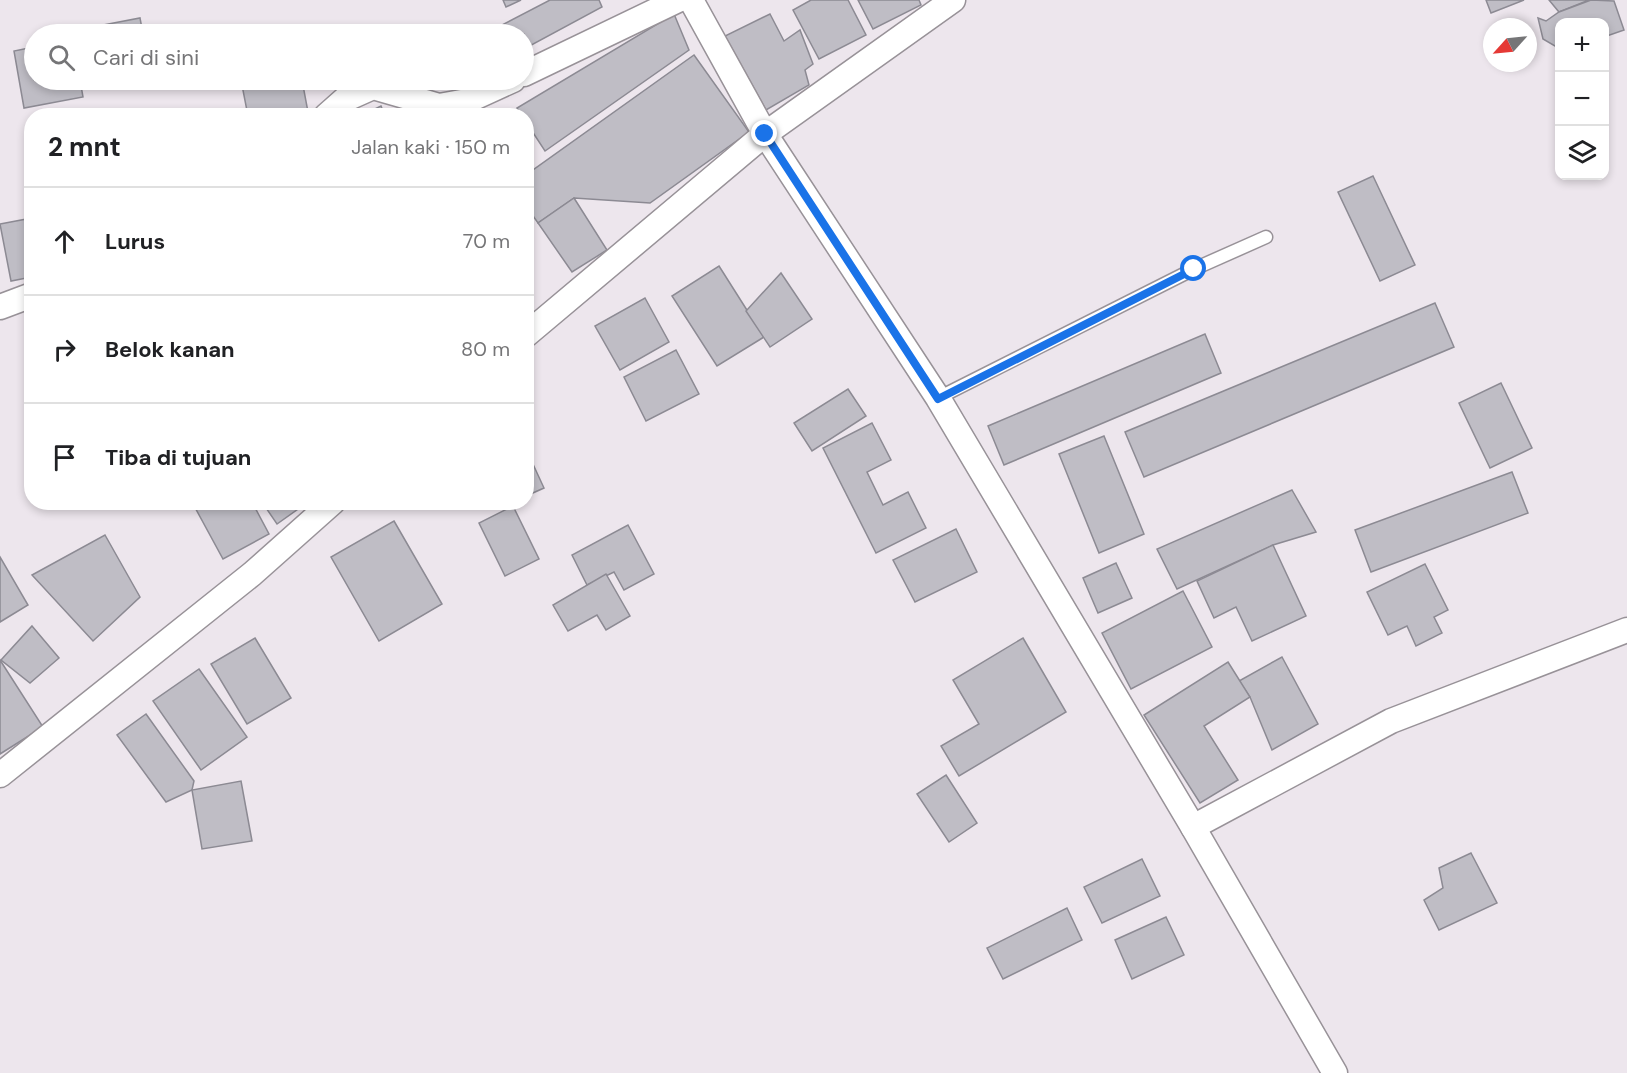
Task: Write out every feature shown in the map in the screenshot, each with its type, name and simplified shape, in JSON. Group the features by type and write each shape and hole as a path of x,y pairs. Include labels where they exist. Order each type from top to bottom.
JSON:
{"street":[{"path":"534,69 678,0"},
{"path":"691,0 765,134 938,399 1193,827 1335,1073"},
{"path":"534,329 765,134 953,0"},
{"path":"335,108 344,100 366,90"},
{"path":"383,90 439,106 467,101 491,90"},
{"path":"0,307 24,298"},
{"path":"0,775 252,574 324,510"},
{"path":"1193,827 1391,721 1627,630"}],"lane":[{"path":"938,399 1194,269 1266,237"}],"building":[{"path":"503,0 521,0 506,7"},
{"path":"550,0 599,0 602,7 534,44 534,24 504,24"},
{"path":"811,0 848,0 866,35 819,59 793,10"},
{"path":"858,0 919,0 921,5 873,29"},
{"path":"1486,0 1524,0 1491,13"},
{"path":"1549,0 1589,0 1559,12"},
{"path":"1591,0 1614,1 1624,30 1609,35 1609,18 1555,18 1555,46 1543,39 1538,18 1546,21 1559,12"},
{"path":"674,14 689,50 545,151 534,134 534,108 517,108"},
{"path":"770,14 784,41 800,30 813,64 805,70 809,85 766,110 725,36"},
{"path":"140,18 141,24 108,24"},
{"path":"24,49 24,90 82,90 83,97 24,108 14,51"},
{"path":"694,55 749,132 650,203 574,198 538,223 534,217 534,169"},
{"path":"243,90 304,90 307,108 246,108"},
{"path":"1373,176 1415,265 1380,281 1338,192"},
{"path":"574,198 607,250 572,272 538,223"},
{"path":"24,220 24,279 11,281 0,224"},
{"path":"719,266 764,337 717,366 672,296"},
{"path":"781,273 812,319 770,347 746,311"},
{"path":"645,298 669,342 620,370 595,326"},
{"path":"1435,303 1454,347 1144,477 1125,432"},
{"path":"1205,334 1221,373 1004,465 988,426"},
{"path":"676,350 699,394 646,421 624,377"},
{"path":"1501,383 1532,448 1490,468 1459,403"},
{"path":"848,389 866,416 812,451 794,423"},
{"path":"872,423 891,460 867,472 883,505 908,492 926,528 876,553 823,448"},
{"path":"1104,436 1144,534 1099,553 1059,454"},
{"path":"534,466 544,488 534,492"},
{"path":"1512,472 1528,513 1371,572 1355,530"},
{"path":"1292,490 1316,532 1273,545 1177,589 1157,549"},
{"path":"196,510 256,510 269,534 223,559"},
{"path":"267,510 297,510 277,524"},
{"path":"505,510 515,510 539,559 505,576 479,523"},
{"path":"394,521 442,604 379,641 331,557"},
{"path":"628,525 654,574 624,590 614,572 587,585 572,555"},
{"path":"956,529 977,572 915,602 893,560"},
{"path":"105,535 140,597 93,641 32,575"},
{"path":"1273,545 1306,616 1252,641 1236,607 1214,618 1197,581"},
{"path":"0,557 28,605 0,622"},
{"path":"1116,563 1132,598 1098,613 1083,578"},
{"path":"1425,564 1448,610 1434,617 1442,633 1416,646 1407,626 1388,635 1367,592"},
{"path":"606,574 630,616 606,630 597,615 568,631 553,605"},
{"path":"1183,591 1212,647 1131,689 1102,633"},
{"path":"32,626 59,658 30,683 1,660"},
{"path":"255,638 291,698 247,724 211,664"},
{"path":"1023,638 1066,712 959,776 941,746 979,724 953,680"},
{"path":"1282,657 1318,724 1272,750 1250,697 1239,681"},
{"path":"0,660 43,727 0,754"},
{"path":"1228,662 1250,697 1204,726 1238,780 1200,803 1144,715"},
{"path":"199,669 247,737 201,770 153,701"},
{"path":"146,714 194,781 192,790 166,802 117,735"},
{"path":"946,775 977,823 949,842 917,794"},
{"path":"241,781 252,841 202,849 192,790"},
{"path":"1471,853 1497,903 1439,930 1424,900 1443,888 1439,868"},
{"path":"1142,859 1160,896 1102,923 1084,887"},
{"path":"1067,908 1082,940 1003,979 987,948"},
{"path":"1166,917 1184,955 1132,979 1115,940"}],"route":[{"path":"765,134 938,399 1194,269"}]}
